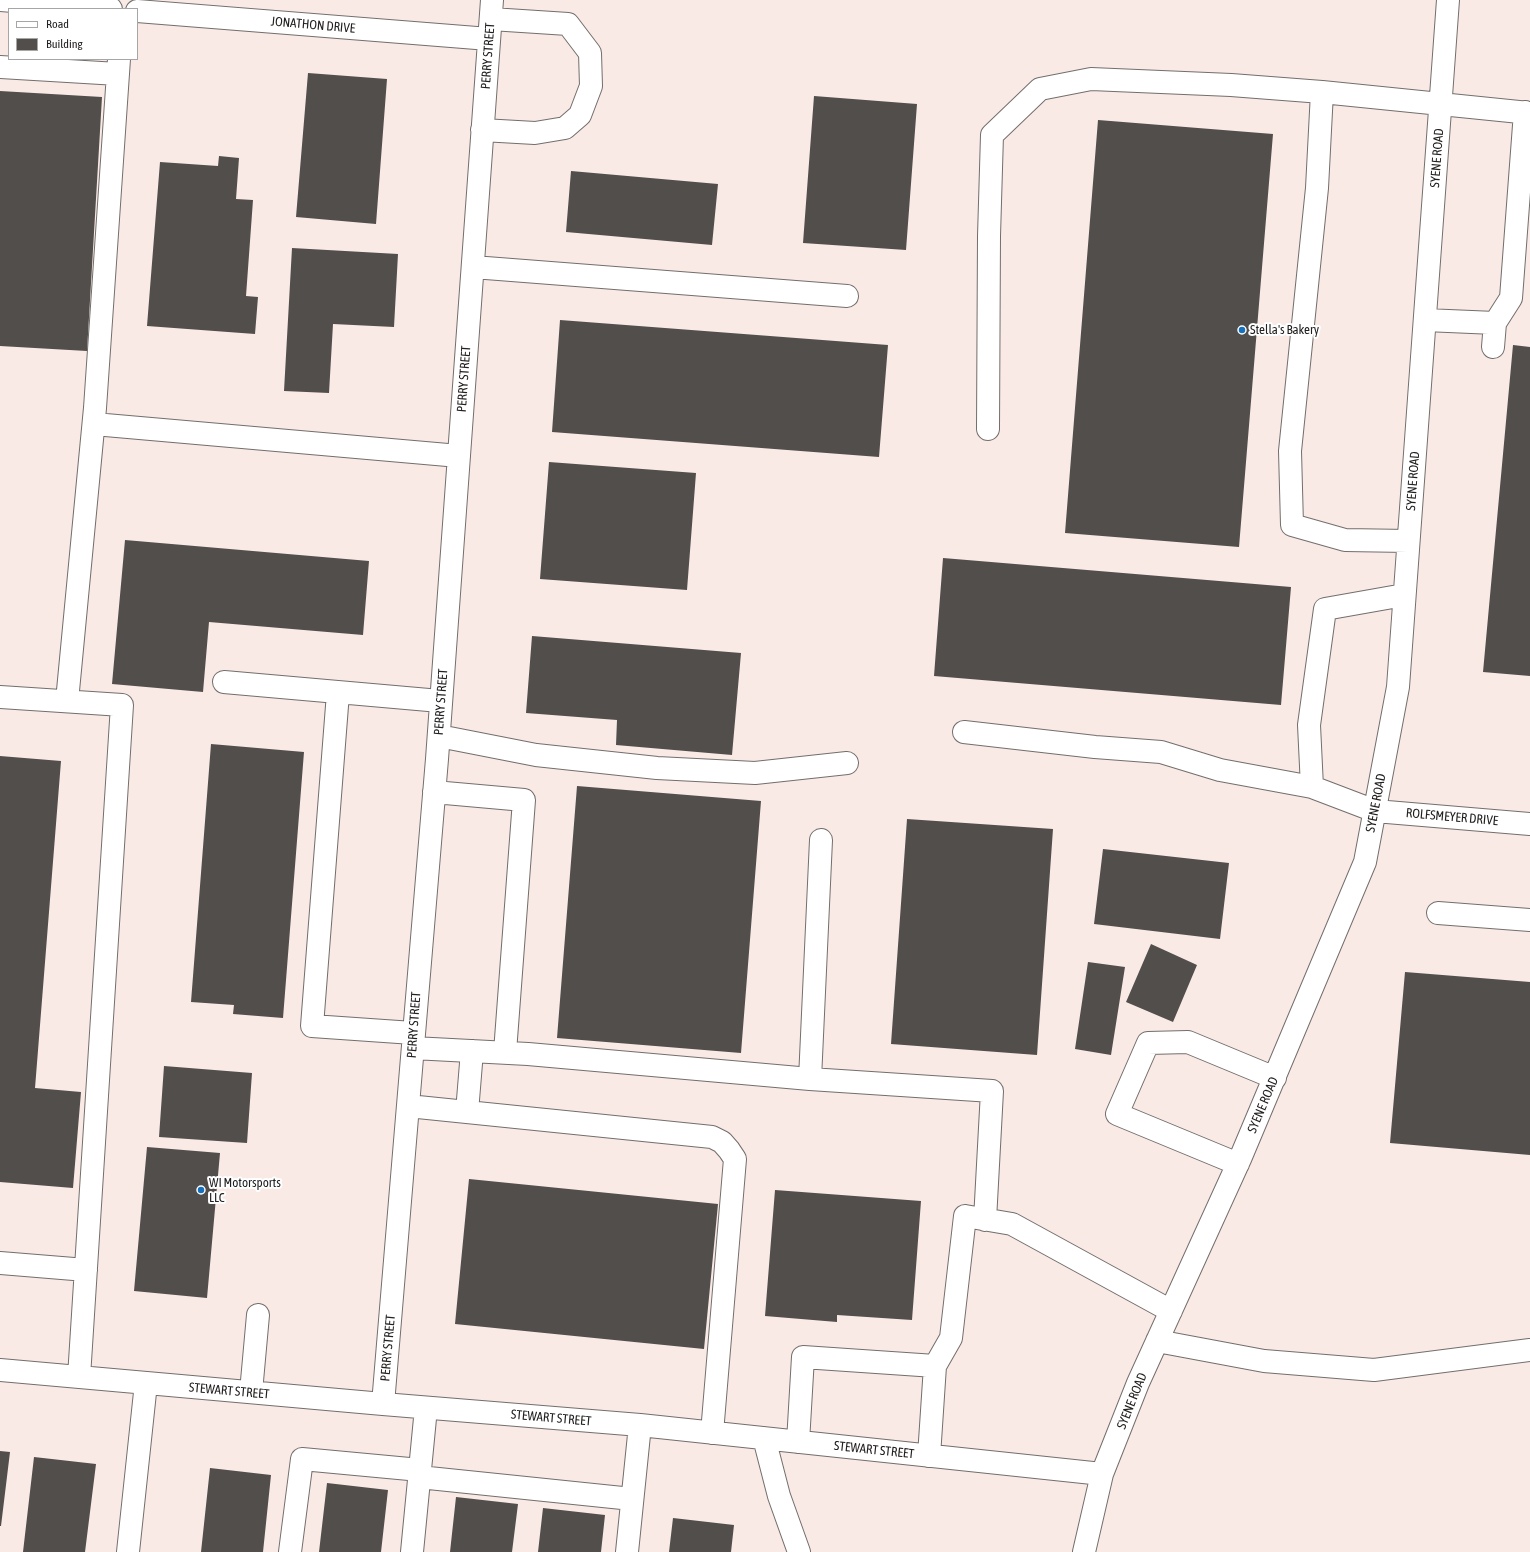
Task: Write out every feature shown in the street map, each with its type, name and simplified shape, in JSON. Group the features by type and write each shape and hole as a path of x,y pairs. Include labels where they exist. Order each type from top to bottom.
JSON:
{"street":[{"path":"0,0 61,3 103,8"},
{"name":"SYENE ROAD","path":"1084,1552 1102,1474 1138,1383 1238,1164 1365,862 1398,687 1448,0"},
{"name":"JONATHON DRIVE","path":"138,11 490,20"},
{"path":"482,130 535,133 565,128 580,115 591,86 590,53 568,24 490,20"},
{"name":"PERRY STREET","path":"383,1404 434,792 490,20"},
{"path":"0,67 119,66 94,424 67,701"},
{"path":"988,429 989,236 992,135 1040,89 1091,79 1231,85 1322,92 1527,113 1511,298 1495,323 1493,347"},
{"path":"1322,92 1316,188 1290,452 1292,524 1345,540 1408,541"},
{"path":"472,266 847,296"},
{"path":"1425,320 1495,323"},
{"path":"94,424 459,456"},
{"path":"1312,787 1309,725 1325,609 1404,595"},
{"path":"224,682 440,701"},
{"path":"338,693 312,1026 413,1040 472,1051 505,1052 810,1079 992,1091 985,1220"},
{"path":"0,697 122,705 78,1377"},
{"name":"ROLFSMEYER DRIVE","path":"964,732 1095,747 1162,752 1220,770 1312,787 1375,811 1530,824"},
{"path":"438,736 536,755 657,768 755,773 848,763"},
{"path":"434,792 524,800 505,1052"},
{"path":"810,1079 821,840"},
{"path":"1438,913 1530,920"},
{"path":"1238,1164 1117,1114 1148,1043 1188,1042 1275,1078"},
{"path":"466,1112 472,1051"},
{"path":"408,1106 712,1137 722,1142 730,1150 735,1159 734,1185 712,1433"},
{"path":"930,1456 935,1366 951,1338 965,1216 1012,1224 1171,1311"},
{"path":"0,1263 86,1270"},
{"path":"251,1392 258,1315"},
{"path":"1157,1341 1264,1360 1374,1370 1530,1350"},
{"path":"798,1442 803,1356 935,1366"},
{"name":"STEWART STREET","path":"0,1370 146,1384 640,1425 1102,1474"},
{"path":"128,1552 146,1384"},
{"path":"412,1552 426,1408"},
{"path":"627,1552 640,1425"},
{"path":"764,1438 779,1496 799,1552"},
{"path":"290,1552 302,1459 632,1500"}],"shaded area":[{"path":"0,0 1530,0 1530,1552 0,1552"}],"building":[{"path":"308,73 387,79 376,224 296,217"},
{"path":"0,91 102,97 87,351 0,346"},
{"path":"814,96 917,104 906,250 803,243"},
{"path":"1098,120 1273,134 1239,547 1065,533"},
{"path":"219,156 239,158 236,199 253,200 246,296 258,297 255,334 147,326 160,162 218,166"},
{"path":"571,171 718,184 712,245 566,232"},
{"path":"292,248 398,254 394,327 333,324 329,393 284,391"},
{"path":"560,320 888,345 879,457 552,432"},
{"path":"1513,345 1530,347 1530,676 1483,672"},
{"path":"549,462 696,473 687,590 540,579"},
{"path":"125,540 369,561 363,635 209,622 203,692 112,684"},
{"path":"943,558 1291,587 1281,705 934,676"},
{"path":"532,636 741,653 732,755 616,745 617,720 526,713"},
{"path":"211,744 304,752 283,1018 233,1014 234,1005 191,1002"},
{"path":"0,756 61,761 35,1088 81,1092 73,1188 0,1182"},
{"path":"577,786 761,801 741,1053 557,1038"},
{"path":"907,819 1053,829 1037,1055 891,1044"},
{"path":"1103,849 1229,863 1220,939 1094,924"},
{"path":"1151,944 1197,965 1173,1022 1126,1002"},
{"path":"1088,962 1125,967 1111,1055 1075,1049"},
{"path":"1405,972 1530,982 1530,1155 1390,1143"},
{"path":"164,1066 252,1073 247,1143 159,1137"},
{"path":"147,1147 220,1153 207,1298 134,1291"},
{"path":"469,1179 718,1204 704,1349 455,1324"},
{"path":"775,1190 921,1201 912,1320 837,1315 837,1322 765,1316"},
{"path":"0,1451 10,1452 1,1526 0,1526"},
{"path":"34,1457 96,1464 85,1552 23,1552"},
{"path":"210,1468 271,1475 263,1552 201,1552"},
{"path":"327,1483 388,1490 381,1552 319,1552"},
{"path":"456,1497 518,1504 512,1552 450,1552"},
{"path":"543,1508 605,1515 601,1552 538,1552"},
{"path":"673,1518 734,1525 731,1552 669,1552"}],"place":[{"name":"Stella's Bakery","path":"1242,330"},
{"name":"WI Motorsports LLC","path":"201,1190"}]}
